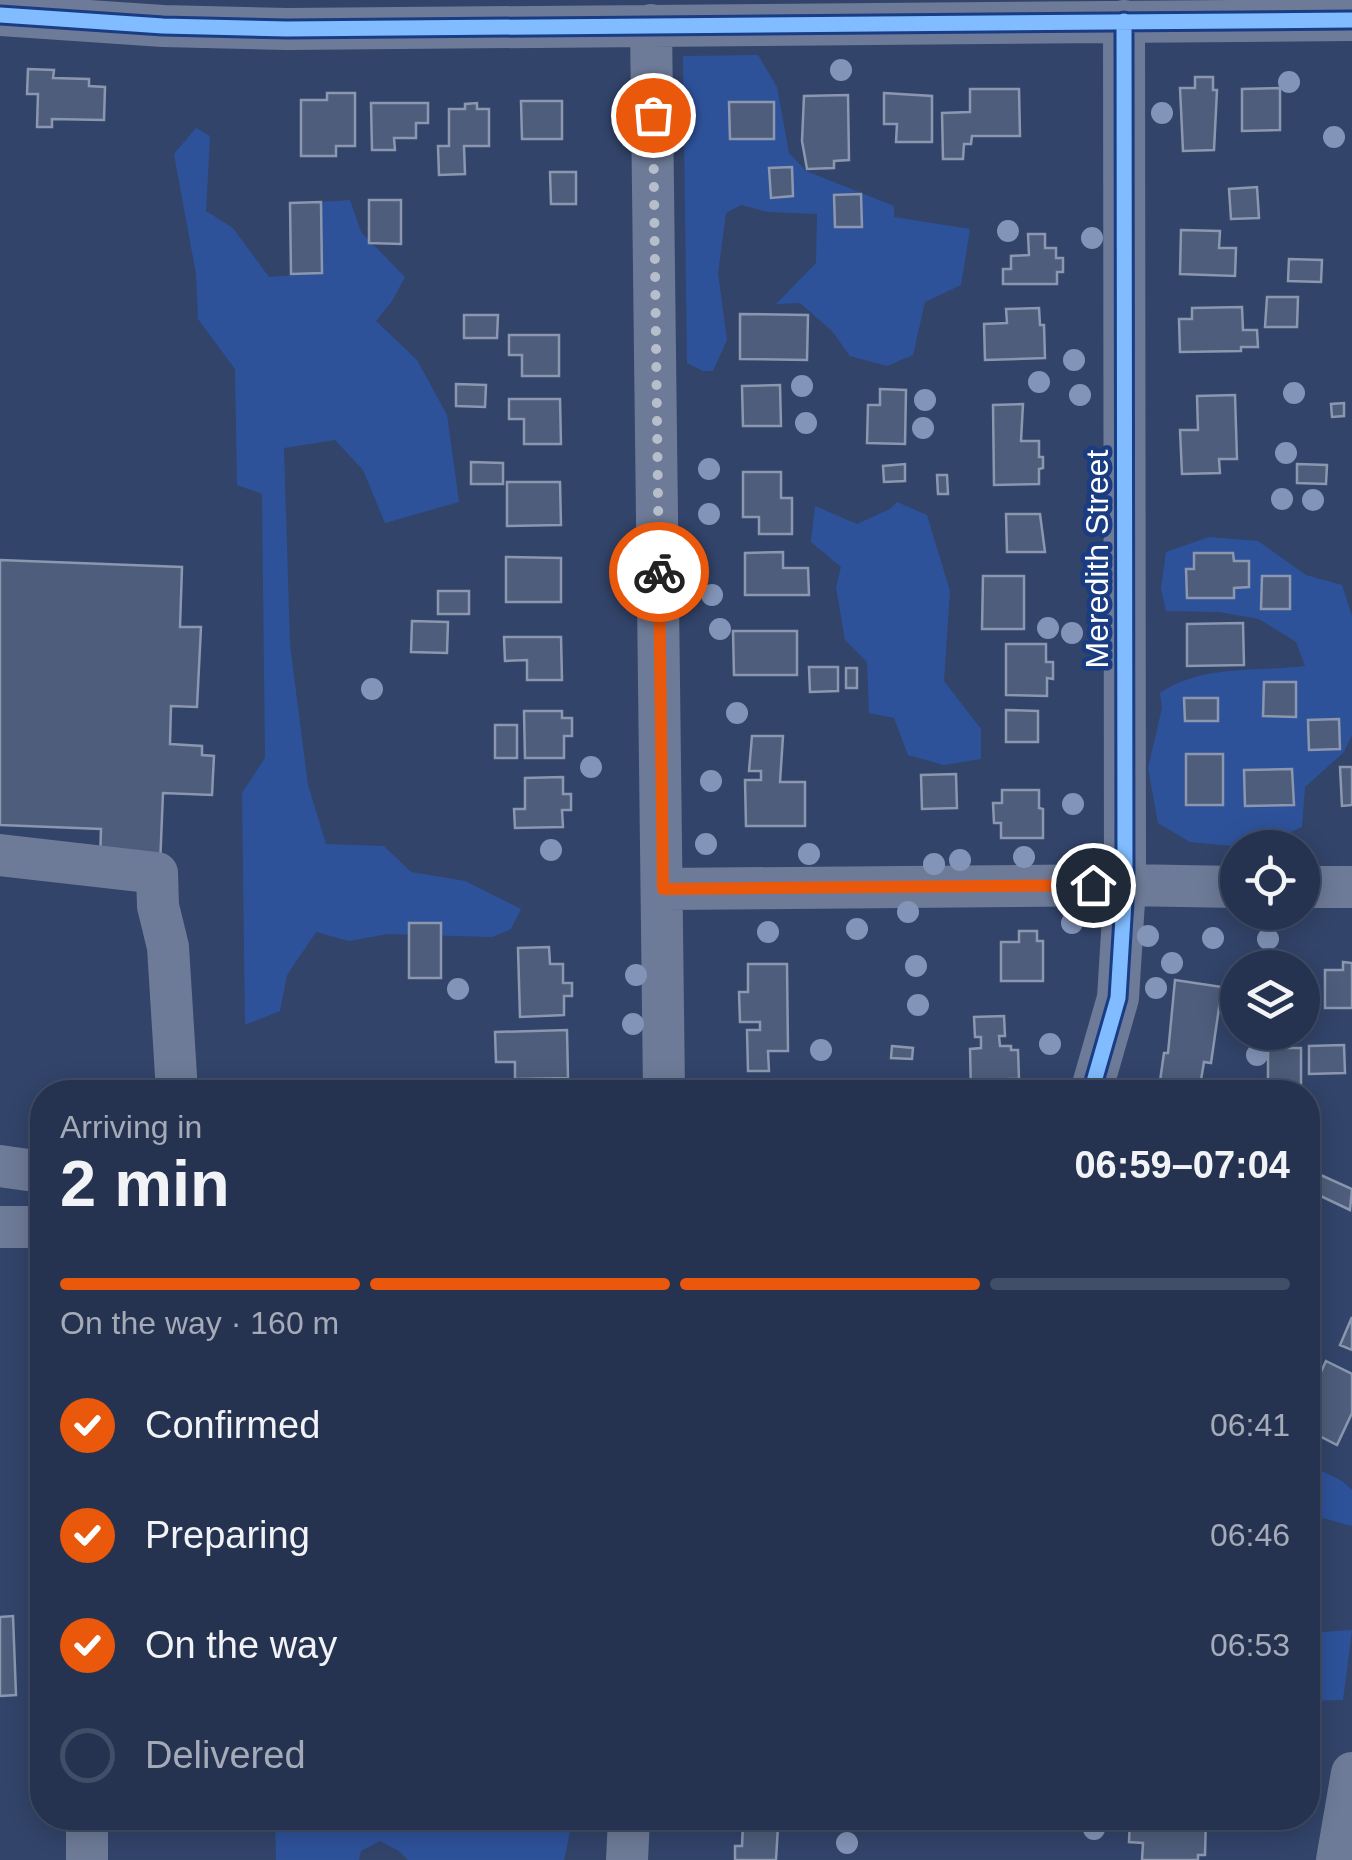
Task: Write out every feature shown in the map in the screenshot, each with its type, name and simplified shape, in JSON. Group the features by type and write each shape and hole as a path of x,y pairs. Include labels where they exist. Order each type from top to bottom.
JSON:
{"street":[{"path":"0,15 162,26 276,28 1352,20"},
{"name":"Meredith Street","path":"1094,1080 1118,998 1125,885 1124,22"},
{"path":"652,25 664,1080"},
{"path":"0,855 158,873 158,906 168,947 176,1080"},
{"path":"1320,887 1352,886"},
{"path":"663,889 1220,887"},
{"path":"0,1166 30,1170"},
{"path":"0,1227 30,1226"},
{"path":"1337,1860 1352,1773"},
{"path":"87,1830 87,1860"},
{"path":"627,1860 628,1830"}],"shaded area":[{"path":"758,55 777,87 789,153 806,171 894,206 894,217 970,229 961,285 925,302 913,355 887,366 850,356 832,331 800,303 776,304 816,263 817,214 768,212 741,205 726,213 718,273 727,340 713,371 687,363 683,56"},
{"path":"196,128 210,136 206,211 233,228 269,277 322,273 321,202 350,200 361,232 405,277 376,321 417,360 447,415 459,502 385,523 363,470 335,440 284,448 290,645 308,785 326,844 384,846 411,872 465,881 521,909 511,929 492,937 388,934 349,941 316,932 287,975 280,1011 245,1025 242,793 265,758 262,494 237,485 235,369 198,319 196,274 174,154"},
{"path":"897,502 927,515 950,591 944,681 981,729 981,759 944,765 908,755 894,718 869,713 867,662 845,640 836,587 841,567 811,542 815,506 857,524"},
{"path":"1209,537 1258,541 1306,575 1342,585 1352,616 1352,735 1344,752 1305,787 1302,827 1220,830 1220,845 1190,842 1158,823 1148,768 1162,708 1160,693 1212,673 1305,666 1296,642 1259,619 1219,612 1166,611 1161,589 1166,552"},
{"path":"1320,1470 1352,1490 1352,1526 1320,1517"},
{"path":"1352,1630 1343,1700 1320,1701 1320,1632"},
{"path":"275,1830 570,1830 564,1860 408,1860 380,1841 361,1851 359,1860 276,1860"}],"building":[{"path":"28,69 54,70 53,78 89,79 89,86 105,87 104,120 52,119 52,127 37,127 38,94 27,94"},
{"path":"1195,77 1213,77 1213,90 1217,90 1214,150 1183,151 1180,88 1195,88"},
{"path":"1280,88 1280,130 1242,131 1242,89"},
{"path":"970,89 1019,89 1020,136 972,136 971,144 964,144 963,159 943,159 942,113 970,112"},
{"path":"327,93 355,93 355,146 336,146 336,156 301,156 301,100 327,100"},
{"path":"884,93 932,96 932,142 896,142 897,124 884,124"},
{"path":"848,95 849,160 834,161 834,168 807,169 802,141 804,96"},
{"path":"521,101 562,101 562,139 522,139"},
{"path":"729,102 774,102 774,139 730,139"},
{"path":"371,103 428,103 428,123 416,123 416,138 394,138 395,150 372,150"},
{"path":"477,103 477,109 489,109 489,146 464,146 465,174 439,175 438,146 449,146 449,109 465,109 465,104"},
{"path":"792,167 793,196 771,198 769,168"},
{"path":"550,172 576,172 576,204 551,204"},
{"path":"1257,187 1259,218 1231,219 1229,189"},
{"path":"861,194 862,227 835,227 834,195"},
{"path":"369,200 401,200 401,244 369,243"},
{"path":"321,202 322,273 291,274 290,203"},
{"path":"1181,230 1220,231 1219,248 1236,248 1235,276 1180,274"},
{"path":"1028,234 1045,234 1045,248 1056,248 1056,258 1063,258 1063,272 1057,272 1057,284 1003,284 1003,269 1011,269 1011,256 1029,255"},
{"path":"1289,259 1322,260 1321,282 1288,281"},
{"path":"1267,297 1298,297 1297,327 1265,327"},
{"path":"1242,307 1243,330 1257,330 1258,347 1180,352 1179,319 1192,319 1192,308"},
{"path":"1039,308 1045,358 985,360 984,324 1007,323 1006,309"},
{"path":"740,314 808,315 807,360 740,359"},
{"path":"464,315 498,315 497,338 464,338"},
{"path":"509,335 559,335 559,376 522,376 522,355 509,355"},
{"path":"456,384 486,385 485,407 456,406"},
{"path":"780,385 781,426 743,426 742,386"},
{"path":"880,389 906,390 905,444 867,443 868,405 880,405"},
{"path":"1235,395 1237,459 1219,459 1220,473 1182,474 1180,430 1198,430 1197,396"},
{"path":"509,399 560,399 561,444 524,444 524,419 509,419"},
{"path":"1344,403 1344,416 1332,417 1331,404"},
{"path":"1023,404 1021,441 1039,441 1039,457 1043,457 1039,484 994,485 993,405"},
{"path":"471,462 503,463 503,484 471,484"},
{"path":"905,464 905,481 884,482 883,466"},
{"path":"1297,464 1327,465 1326,484 1297,483"},
{"path":"743,472 781,472 781,498 792,498 792,534 759,534 759,517 743,517"},
{"path":"937,475 947,475 948,494 938,494"},
{"path":"507,482 560,482 561,525 507,526"},
{"path":"1006,514 1040,514 1045,552 1007,552"},
{"path":"783,552 783,568 808,568 809,595 745,595 745,553"},
{"path":"1194,553 1233,553 1234,561 1249,561 1249,587 1234,588 1234,598 1187,598 1186,569 1194,569"},
{"path":"506,557 561,558 561,602 506,602"},
{"path":"0,560 182,567 180,627 201,627 197,707 171,706 170,744 202,746 202,755 214,756 212,795 163,793 160,866 100,863 101,829 0,825"},
{"path":"983,576 1024,576 1024,629 982,629"},
{"path":"1262,576 1290,576 1290,609 1261,609"},
{"path":"438,591 469,591 469,614 438,614"},
{"path":"412,621 448,622 447,653 411,652"},
{"path":"1243,623 1244,665 1187,666 1187,624"},
{"path":"733,631 797,631 797,675 734,675"},
{"path":"504,637 561,637 562,680 527,680 527,660 505,661"},
{"path":"1006,644 1046,644 1046,662 1053,662 1053,679 1047,678 1047,696 1006,695"},
{"path":"809,667 838,667 838,691 810,692"},
{"path":"846,668 857,668 857,688 846,688"},
{"path":"1264,682 1296,682 1296,717 1263,716"},
{"path":"1184,698 1218,698 1218,721 1185,721"},
{"path":"1006,710 1038,711 1038,742 1006,742"},
{"path":"524,711 562,711 562,718 572,718 572,736 564,736 564,758 525,758"},
{"path":"1339,719 1340,749 1309,750 1308,720"},
{"path":"495,725 517,725 517,758 495,758"},
{"path":"752,736 783,736 780,782 805,782 805,826 746,826 745,780 761,780 761,771 749,771"},
{"path":"1186,754 1223,754 1223,805 1186,805"},
{"path":"1340,767 1352,767 1352,805 1342,806"},
{"path":"1292,769 1294,805 1245,806 1244,770"},
{"path":"956,774 957,808 922,809 921,775"},
{"path":"563,777 563,794 571,794 571,810 562,810 563,827 515,828 514,809 525,809 525,778"},
{"path":"1002,790 1039,790 1043,838 1001,838 1001,823 994,823 993,803 1002,803"},
{"path":"409,923 441,923 441,978 409,978"},
{"path":"1019,931 1037,931 1037,941 1043,941 1043,981 1001,981 1001,942 1019,942"},
{"path":"549,947 550,964 563,964 563,983 572,983 572,996 564,996 564,1015 520,1017 518,948"},
{"path":"1343,962 1352,963 1352,1008 1325,1008 1325,970 1343,970"},
{"path":"748,964 787,964 788,1051 768,1051 769,1071 748,1071 747,1030 760,1030 760,1022 740,1022 739,992 748,992"},
{"path":"1175,980 1220,987 1211,1063 1204,1062 1201,1080 1160,1080 1164,1053 1168,1053"},
{"path":"1004,1016 1005,1036 999,1036 1000,1046 1018,1050 1019,1079 971,1080 970,1049 981,1048 981,1037 975,1037 974,1017"},
{"path":"567,1030 568,1078 515,1079 515,1062 496,1062 495,1032"},
{"path":"1344,1045 1345,1073 1309,1074 1309,1050 1320,1050 1320,1046"},
{"path":"892,1046 913,1048 912,1059 891,1058"},
{"path":"1268,1050 1301,1050 1301,1080 1268,1080"},
{"path":"1320,1175 1352,1189 1350,1210 1320,1196"},
{"path":"1352,1317 1352,1350 1340,1345"},
{"path":"1326,1361 1352,1374 1352,1413 1337,1445 1320,1436 1320,1374"},
{"path":"13,1616 16,1695 0,1696 0,1617"},
{"path":"743,1830 778,1830 776,1860 735,1860 735,1846 742,1846"},
{"path":"1130,1830 1206,1830 1205,1855 1198,1855 1198,1860 1142,1860 1143,1843 1129,1842"}],"cycle path":[{"path":"0,15 163,26 287,29 1352,20"},
{"path":"1094,1080 1118,998 1125,885 1124,21"}],"way so far":[{"path":"653,115 659,572"}],"route":[{"path":"659,572 663,889 1093,885"}]}
